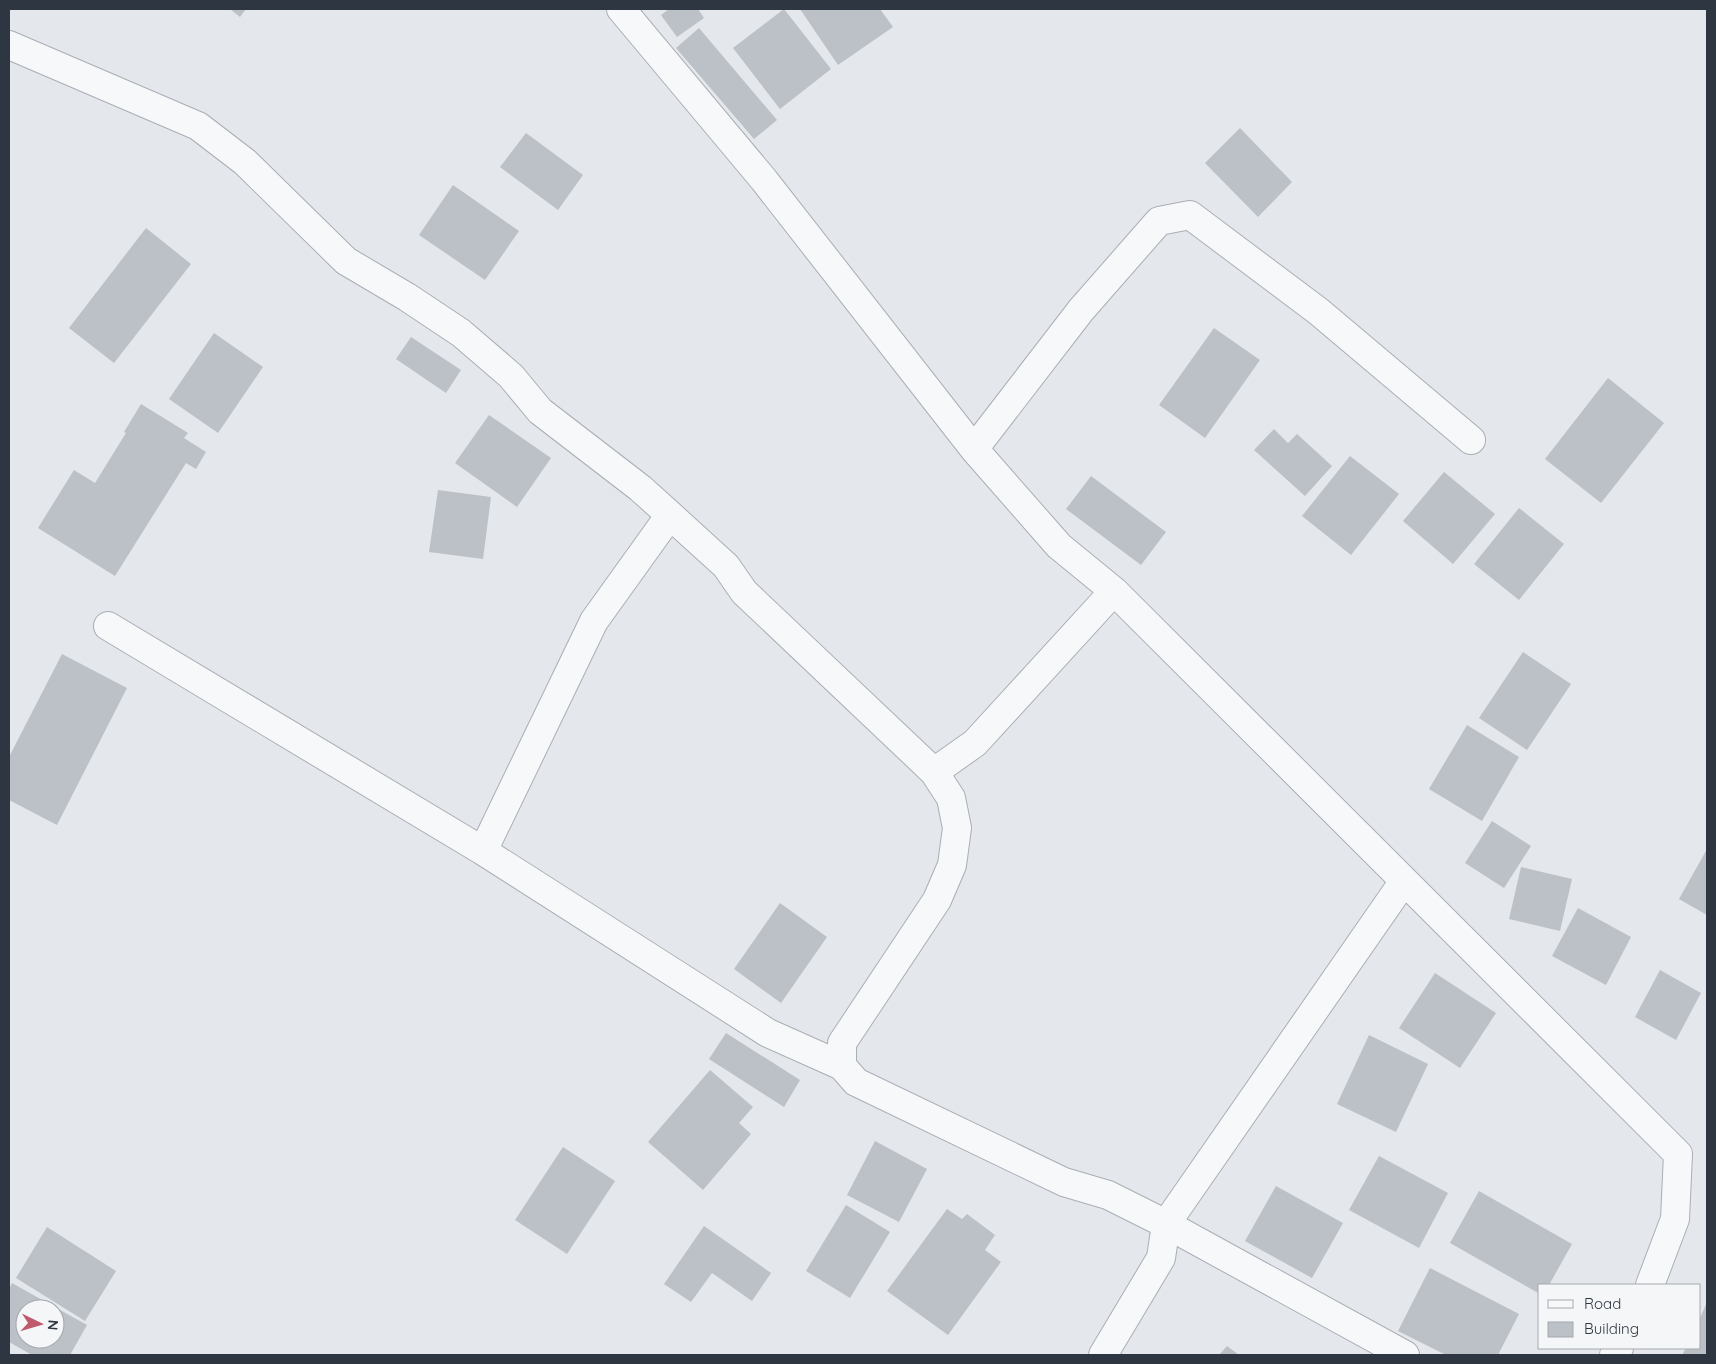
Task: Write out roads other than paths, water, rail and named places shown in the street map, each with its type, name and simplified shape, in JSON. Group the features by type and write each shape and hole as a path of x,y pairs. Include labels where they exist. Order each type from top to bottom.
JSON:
{"street":[{"path":"621,9 764,180 974,450 1059,546 1114,590 1678,1154 1675,1219 1650,1284"},
{"path":"9,45 198,126 244,162 346,261 408,297 461,332 511,376 540,412 640,488 726,566 744,592 934,772 951,798 958,828 952,866 937,900 842,1043 842,1066"},
{"path":"974,450 1081,310 1159,221 1190,215 1318,311 1471,440"},
{"path":"483,850 594,620 670,515"},
{"path":"934,772 975,743 1114,590"},
{"path":"108,626 483,850 768,1033 842,1066 856,1082 976,1140 1064,1182 1108,1196 1166,1224 1405,1355"},
{"path":"1103,1355 1161,1258 1166,1224 1404,881"}]}
